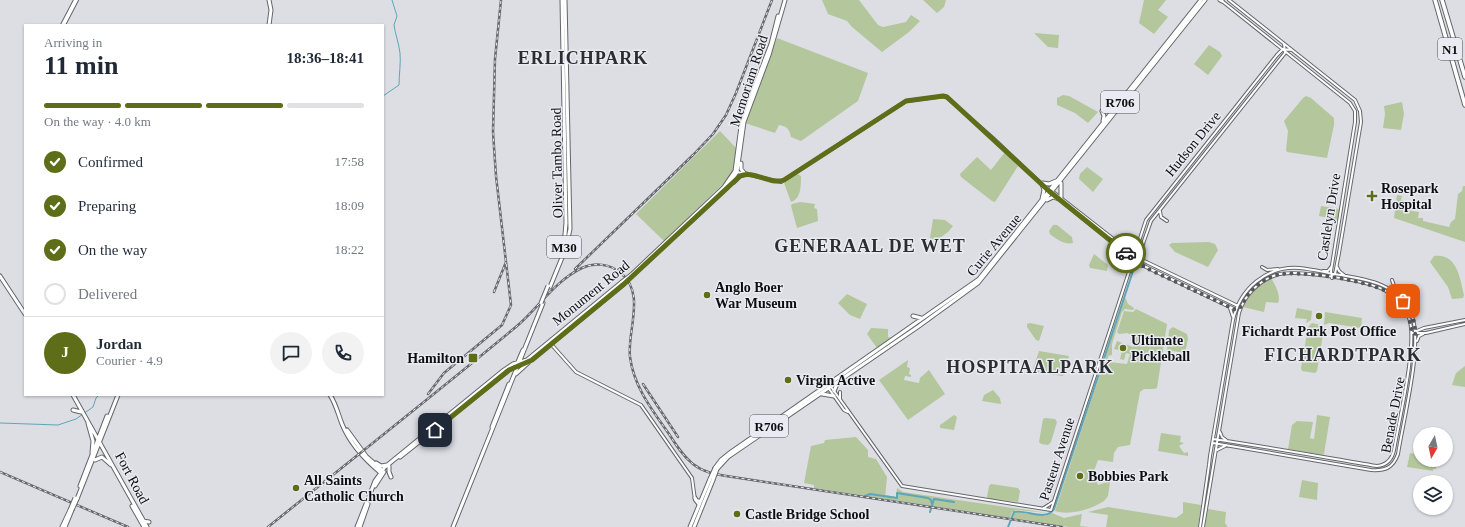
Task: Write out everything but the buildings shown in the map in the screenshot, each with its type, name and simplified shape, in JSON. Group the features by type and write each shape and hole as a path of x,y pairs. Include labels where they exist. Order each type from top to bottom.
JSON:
{"highway":[{"name":"N1","path":"1436,0 1465,105"},
{"name":"N1","path":"1442,0 1465,77"}],"main road":[{"path":"269,24 271,10 270,0"},
{"name":"Oliver Tambo Road","path":"563,0 569,154"},
{"name":"Oliver Tambo Road","path":"452,527 514,376 549,287 565,240 567,162 569,154 563,0"},
{"path":"1187,17 1198,0"},
{"name":"Curie Avenue","path":"712,479 721,460 731,452 814,394 837,381 978,283 1187,17 1204,1"},
{"name":"Curie Avenue","path":"1060,179 1204,1"},
{"name":"Memoriam Road","path":"656,253 727,188 737,172 743,125 777,27 784,2"},
{"path":"1099,128 1104,119 1102,111 1110,111 1119,102"},
{"path":"727,188 740,176 746,174 741,169 739,157"},
{"name":"Memoriam Road","path":"656,253 724,187 733,175 739,157"},
{"path":"733,175 737,172 736,167"},
{"path":"1060,179 1060,198 1051,198 1043,201 1044,192 1041,183 1051,184 1060,179"},
{"name":"Curie Avenue","path":"837,381 908,328 979,279 1043,201"},
{"name":"Monument Road","path":"518,364 532,356 549,343 632,276 656,253"},
{"path":"0,276 24,312"},
{"name":"Oliver Tambo Road","path":"518,364 542,303"},
{"path":"908,328 913,317 918,318 926,316"},
{"name":"Monument Road","path":"518,364 529,362 549,343"},
{"path":"524,352 527,356 532,356"},
{"path":"509,370 514,376 529,362"},
{"path":"497,377 518,364"},
{"path":"375,480 388,466 504,370 518,364"},
{"name":"Oliver Tambo Road","path":"492,431 502,402 514,376"},
{"path":"814,394 823,386 824,379 837,381 834,391"},
{"name":"Curie Avenue","path":"716,469 728,457 819,396 829,386"},
{"path":"819,396 826,394 834,396"},
{"path":"64,527 92,463 99,441 72,396"},
{"path":"73,396 82,412"},
{"path":"76,499 117,396"},
{"path":"332,396 346,429 366,456 382,472"},
{"path":"332,396 348,437 376,470 375,480 359,527"},
{"path":"500,408 497,403 502,402"},
{"path":"76,403 73,410 82,412"},
{"path":"86,418 93,441 92,457"},
{"path":"88,423 99,441"},
{"path":"94,431 103,432"},
{"path":"103,432 104,449"},
{"name":"Fort Road","path":"99,441 147,527"},
{"name":"Fort Road","path":"99,441 144,527"},
{"path":"366,456 379,465 388,466"},
{"path":"92,463 100,457 106,459 111,465"},
{"path":"366,460 382,472"},
{"path":"388,466 391,477"},
{"path":"359,527 382,472"},
{"name":"R706","path":"694,527 700,516 712,479"},
{"name":"R706","path":"690,527 699,503 712,479"},
{"path":"699,503 703,504 707,495"},
{"path":"695,498 699,503 701,511"},
{"path":"693,519 696,516 700,516 697,511"},
{"path":"143,521 149,522"}],"street":[{"path":"64,24 76,0"},
{"name":"Castlelyn Drive","path":"1221,0 1350,103 1355,111 1355,122 1330,274 1332,278 1335,274 1337,264 1361,122 1360,111 1355,100 1229,0"},
{"path":"1276,43 1279,48 1277,55"},
{"path":"1283,44 1284,49 1292,50"},
{"name":"Hudson Drive","path":"1133,259 1148,216 1277,55 1284,49"},
{"name":"Hudson Drive","path":"1137,259 1148,226 1282,58 1284,49"},
{"path":"1282,58 1287,55 1292,56"},
{"path":"737,172 781,182 906,101 944,96 979,125 1041,183 1123,246 1146,268"},
{"path":"1060,198 1133,259 1137,259 1151,265 1238,308"},
{"path":"1160,210 1161,217 1166,221"},
{"path":"1123,246 1134,246 1140,238"},
{"path":"1142,245 1140,257 1151,265"},
{"path":"1125,252 1130,260 1131,267 1137,265 1146,268 1226,306 1232,311 1233,320"},
{"name":"Pasteur Avenue","path":"829,386 840,399 902,486 1051,510 1133,259"},
{"name":"Pasteur Avenue","path":"1131,267 1137,259"},
{"path":"1318,271 1328,270 1332,262"},
{"path":"1337,264 1338,272 1347,276"},
{"path":"1262,267 1267,270 1282,269"},
{"name":"Benade Drive","path":"1202,527 1203,504 1210,456 1233,320 1244,295 1261,278 1282,269 1298,268 1364,279 1381,284 1398,295 1407,307 1414,321 1416,330 1416,345 1398,454 1394,462 1388,468 1382,470 1371,470 1213,443"},
{"name":"Benade Drive","path":"1202,527 1215,458 1216,447 1218,440 1239,313 1238,308 1253,290 1262,282 1276,275 1295,272 1363,283 1382,288 1396,299 1406,311 1412,333 1394,450 1392,458 1385,464 1377,466 1218,440 1213,439"},
{"path":"1363,283 1364,279"},
{"path":"1392,280 1392,285 1398,295"},
{"path":"1227,302 1237,303 1244,295"},
{"path":"1226,306 1238,308"},
{"path":"1412,333 1416,330 1424,328 1465,320"},
{"path":"1414,321 1417,326 1424,328"},
{"path":"1412,333 1426,333 1465,324"},
{"path":"1416,345 1419,336 1426,333"},
{"path":"549,343 576,372 640,405 692,478 695,498"},
{"name":"Pasteur Avenue","path":"829,386 844,410 849,413"},
{"path":"840,392 840,399"},
{"path":"1220,424 1222,437 1232,442"},
{"path":"1215,458 1219,448 1230,446"},
{"path":"1213,468 1213,463 1210,460 1213,459 1216,447"},
{"path":"1209,465 1205,459 1210,456"},
{"path":"1206,485 1210,486"},
{"path":"1016,504 1020,501"},
{"path":"1042,508 1054,501"}],"green space":[{"path":"822,0 859,0 878,25 883,27 906,22 911,15 920,21 909,32 882,52 847,21 828,14"},
{"path":"923,0 946,0 944,7 937,13"},
{"path":"1144,0 1166,0 1158,10 1168,17 1154,34 1139,23"},
{"path":"1034,33 1059,35 1058,48 1048,47"},
{"path":"777,38 868,73 858,101 801,141 791,137 788,129 779,125 775,133 745,123"},
{"path":"1209,45 1220,52 1222,56 1208,75 1194,64"},
{"path":"1063,95 1069,96 1098,112 1088,123 1075,113 1057,105 1057,98"},
{"path":"1306,96 1311,98 1334,118 1334,125 1327,158 1287,152 1286,150 1288,131 1284,121"},
{"path":"1402,102 1404,114 1401,130 1383,128 1385,114 1384,106"},
{"path":"720,131 736,148 733,170 729,178 664,241 636,214"},
{"path":"1005,152 1018,166 995,202 961,177 960,174 977,157 991,170"},
{"path":"1087,167 1103,179 1093,192 1079,179 1080,174"},
{"path":"796,173 801,176 799,195 791,202 784,183"},
{"path":"1463,186 1465,186 1465,242 1394,218 1397,195 1402,196 1401,200 1405,201 1405,203 1399,202 1401,209 1419,212 1418,218 1423,218 1423,221 1449,227 1451,222 1455,219 1458,194 1462,191"},
{"path":"800,202 815,204 814,208 817,209 818,221 797,228 791,206 792,204"},
{"path":"1321,206 1339,209 1338,220 1319,216"},
{"path":"933,219 945,220 953,226 948,232 934,242 930,238"},
{"path":"1053,225 1057,225 1072,237 1073,243 1063,242 1050,234 1049,231"},
{"path":"1209,242 1215,244 1218,250 1208,267 1175,252 1169,245 1172,243"},
{"path":"1094,254 1108,265 1107,271 1090,268 1089,265"},
{"path":"1434,256 1448,258 1453,263 1461,281 1464,295 1463,298 1452,299 1448,287 1430,262"},
{"path":"1271,278 1278,294 1278,303 1266,302 1264,312 1243,307 1253,291"},
{"path":"847,294 867,304 860,319 850,315 838,303"},
{"path":"1125,297 1128,304 1134,308 1133,310 1125,309 1122,312 1112,344 1112,355 1108,356 1109,362 1127,364 1130,354 1126,353 1124,360 1120,359 1122,351 1114,349 1117,341 1133,347 1135,336 1127,333 1119,334 1117,332 1124,311 1133,312 1136,309 1167,324 1157,388 1144,389 1140,392 1130,445 1118,447 1114,453 1113,462 1098,460 1093,474 1098,485 1107,482 1105,477 1111,475 1108,496 1104,501 1093,507 1080,511 1067,513 1055,511"},
{"path":"1297,308 1312,311 1311,320 1306,323 1307,319 1295,318"},
{"path":"1325,312 1362,318 1361,328 1329,323 1324,325"},
{"path":"1030,323 1044,326 1039,341 1036,340 1027,327 1027,324"},
{"path":"1312,323 1321,325 1324,328 1317,371 1315,373 1302,371 1301,368 1308,327"},
{"path":"1173,327 1187,334 1188,339 1185,353 1167,350 1169,330"},
{"path":"871,328 888,329 888,337 892,338 877,348 867,334"},
{"path":"1039,351 1069,356 1063,376 1034,372 1033,369"},
{"path":"908,360 907,367 910,368 909,374 911,377 905,376 904,380 919,383 920,378 929,370 945,394 908,420 879,380"},
{"path":"1465,366 1465,387 1452,385 1456,373"},
{"path":"993,390 1000,398 1001,404 982,401 984,395"},
{"path":"954,415 957,417 954,430 940,428 940,425"},
{"path":"1317,415 1330,417 1324,454 1321,455 1288,449 1292,425 1297,421 1313,422 1310,438 1314,439"},
{"path":"1043,419 1055,419 1057,422 1051,442 1048,445 1041,444 1039,442"},
{"path":"1161,433 1181,436 1180,442 1184,443 1179,446 1184,453 1188,452 1188,456 1158,451"},
{"path":"856,437 868,450 868,457 876,459 887,477 885,498 886,495 896,497 897,488 903,492 1048,513 1016,510 1012,512 1010,518 814,488 814,485 804,483 811,446 824,443 825,440"},
{"path":"1410,453 1413,454 1413,467 1436,467 1436,469 1433,469 1433,471 1407,467"},
{"path":"1302,480 1318,483 1317,500 1299,497"},
{"path":"991,484 1018,488 1020,491 1018,502 989,499 987,497 989,486"},
{"path":"1183,502 1201,505 1198,527 1106,527 1108,515 1088,512 1108,507 1176,518 1183,513"},
{"path":"1208,509 1226,512 1225,523 1228,527 1205,527"},
{"path":"1017,512 1045,516 1052,513 1064,518 1082,514 1080,526 1089,527 1069,527 1012,518 1013,513"}],"waterway":[{"path":"384,95 399,85 400,53 394,25 397,16 392,0"},
{"path":"1008,527 1014,512 1046,515 1054,509 1133,271"},
{"path":"0,423 58,425 76,419 93,407 98,396"},
{"path":"865,496 870,494 897,498 897,493 928,498 931,500 932,504"},
{"path":"930,512 934,499 954,502"}],"railway":[{"path":"428,394 444,373 502,325 511,305 496,176 493,132 495,59 501,0"},
{"path":"575,269 713,134 726,115 736,93 772,0"},
{"path":"494,292 506,262"},
{"path":"268,527 517,326 564,280 582,268 592,265 602,265 617,270 628,282 633,291 634,313 630,357 635,378 650,407 677,446 689,461 697,467 705,471 726,476 1062,527"},
{"path":"643,384 678,437"},
{"path":"0,472 128,527"}],"way so far":[{"path":"1126,253 1146,268 1236,310 1241,308 1247,296 1258,284 1272,276 1295,272 1369,284 1382,288 1392,295 1406,311 1412,333 1416,334 1413,317 1403,301"}],"place":[{"name":"Rosepark Hospital","path":"1372,196"},
{"name":"Anglo Boer War Museum","path":"707,295"},
{"name":"Fichardt Park Post Office","path":"1319,316"},
{"name":"Ultimate Pickleball","path":"1123,348"},
{"name":"Hamilton","path":"473,358"},
{"name":"Virgin Active","path":"788,380"},
{"name":"Bobbies Park","path":"1080,476"},
{"name":"All Saints Catholic Church","path":"296,488"},
{"name":"Castle Bridge School","path":"737,514"}],"district":[{"name":"ERLICHPARK","path":"583,58"},
{"name":"GENERAAL DE WET","path":"870,246"},
{"name":"FICHARDTPARK","path":"1343,355"},
{"name":"HOSPITAALPARK","path":"1030,367"}],"route":[{"path":"435,430 487,386 509,370 532,360 597,304 624,284 740,176 747,174 781,182 907,101 943,96 947,97 1049,191 1126,253"}]}
